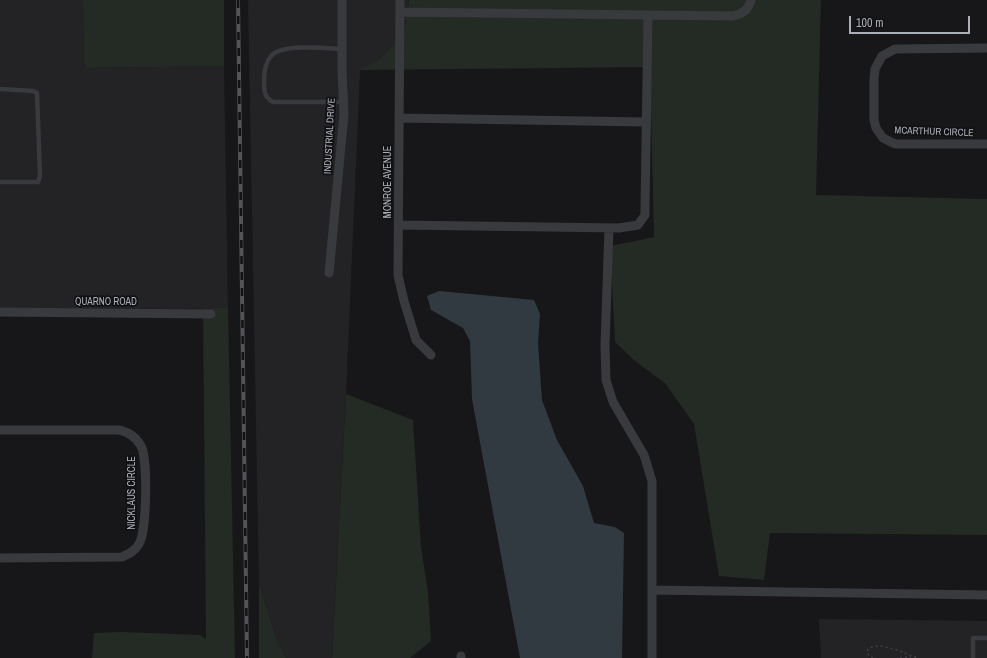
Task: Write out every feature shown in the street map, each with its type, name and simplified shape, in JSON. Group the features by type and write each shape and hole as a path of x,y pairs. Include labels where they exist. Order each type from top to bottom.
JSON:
{"street":[{"name":"INDUSTRIAL DRIVE","path":"330,273 344,114 342,0"},
{"name":"MONROE AVENUE","path":"400,0 398,275 416,340 431,355"},
{"path":"400,12 732,16 747,10 751,0"},
{"path":"399,225 609,228 632,227 638,225 645,215 648,15"},
{"name":"MCARTHUR CIRCLE","path":"987,48 895,49 882,56 878,62 875,69 873,92 876,128 883,138 889,141 904,144 987,144"},
{"path":"399,118 646,122"},
{"path":"609,228 605,345 606,380 613,402 644,455 652,481 652,658"},
{"name":"QUARNO ROAD","path":"0,312 211,314"},
{"name":"NICKLAUS CIRCLE","path":"0,430 119,430 131,435 140,445 144,456 145,521 143,534 139,545 134,550 122,557 0,558"},
{"path":"652,590 987,595"}],"lane":[{"path":"342,49 296,48 279,51 272,56 267,63 264,72 264,94 273,102 344,102"},
{"path":"0,89 33,91 37,93 40,176 38,182 0,182"},
{"path":"973,658 973,638 987,638"}],"path":[{"path":"873,658 869,656 867,651 871,647 898,650 918,658"},
{"path":"900,658 913,656"}],"shaded area":[{"path":"0,0 83,0 86,68 224,66 228,307 203,309 0,308"},
{"path":"83,0 224,0 224,66 85,68"},
{"path":"248,0 409,0 404,32 381,58 360,71 346,394 332,658 286,658 277,640 259,584"},
{"path":"409,0 821,0 816,195 987,199 987,535 770,533 764,580 719,576 694,424 665,383 635,361 615,342 610,246 654,237 650,67 360,70 381,58 404,32"},
{"path":"439,291 534,300 540,314 538,343 542,400 557,440 583,486 594,523 615,527 624,533 622,658 520,658 472,399 470,341 463,328 431,310 427,296"},
{"path":"228,307 235,658 92,658 94,633 123,632 200,635 206,639 203,309"},
{"path":"346,394 413,420 421,547 428,592 431,641 410,658 332,658"},
{"path":"259,584 277,640 286,658 259,658"},
{"path":"819,619 987,621 987,658 821,658"}],"railway":[{"path":"238,0 247,658"}]}
